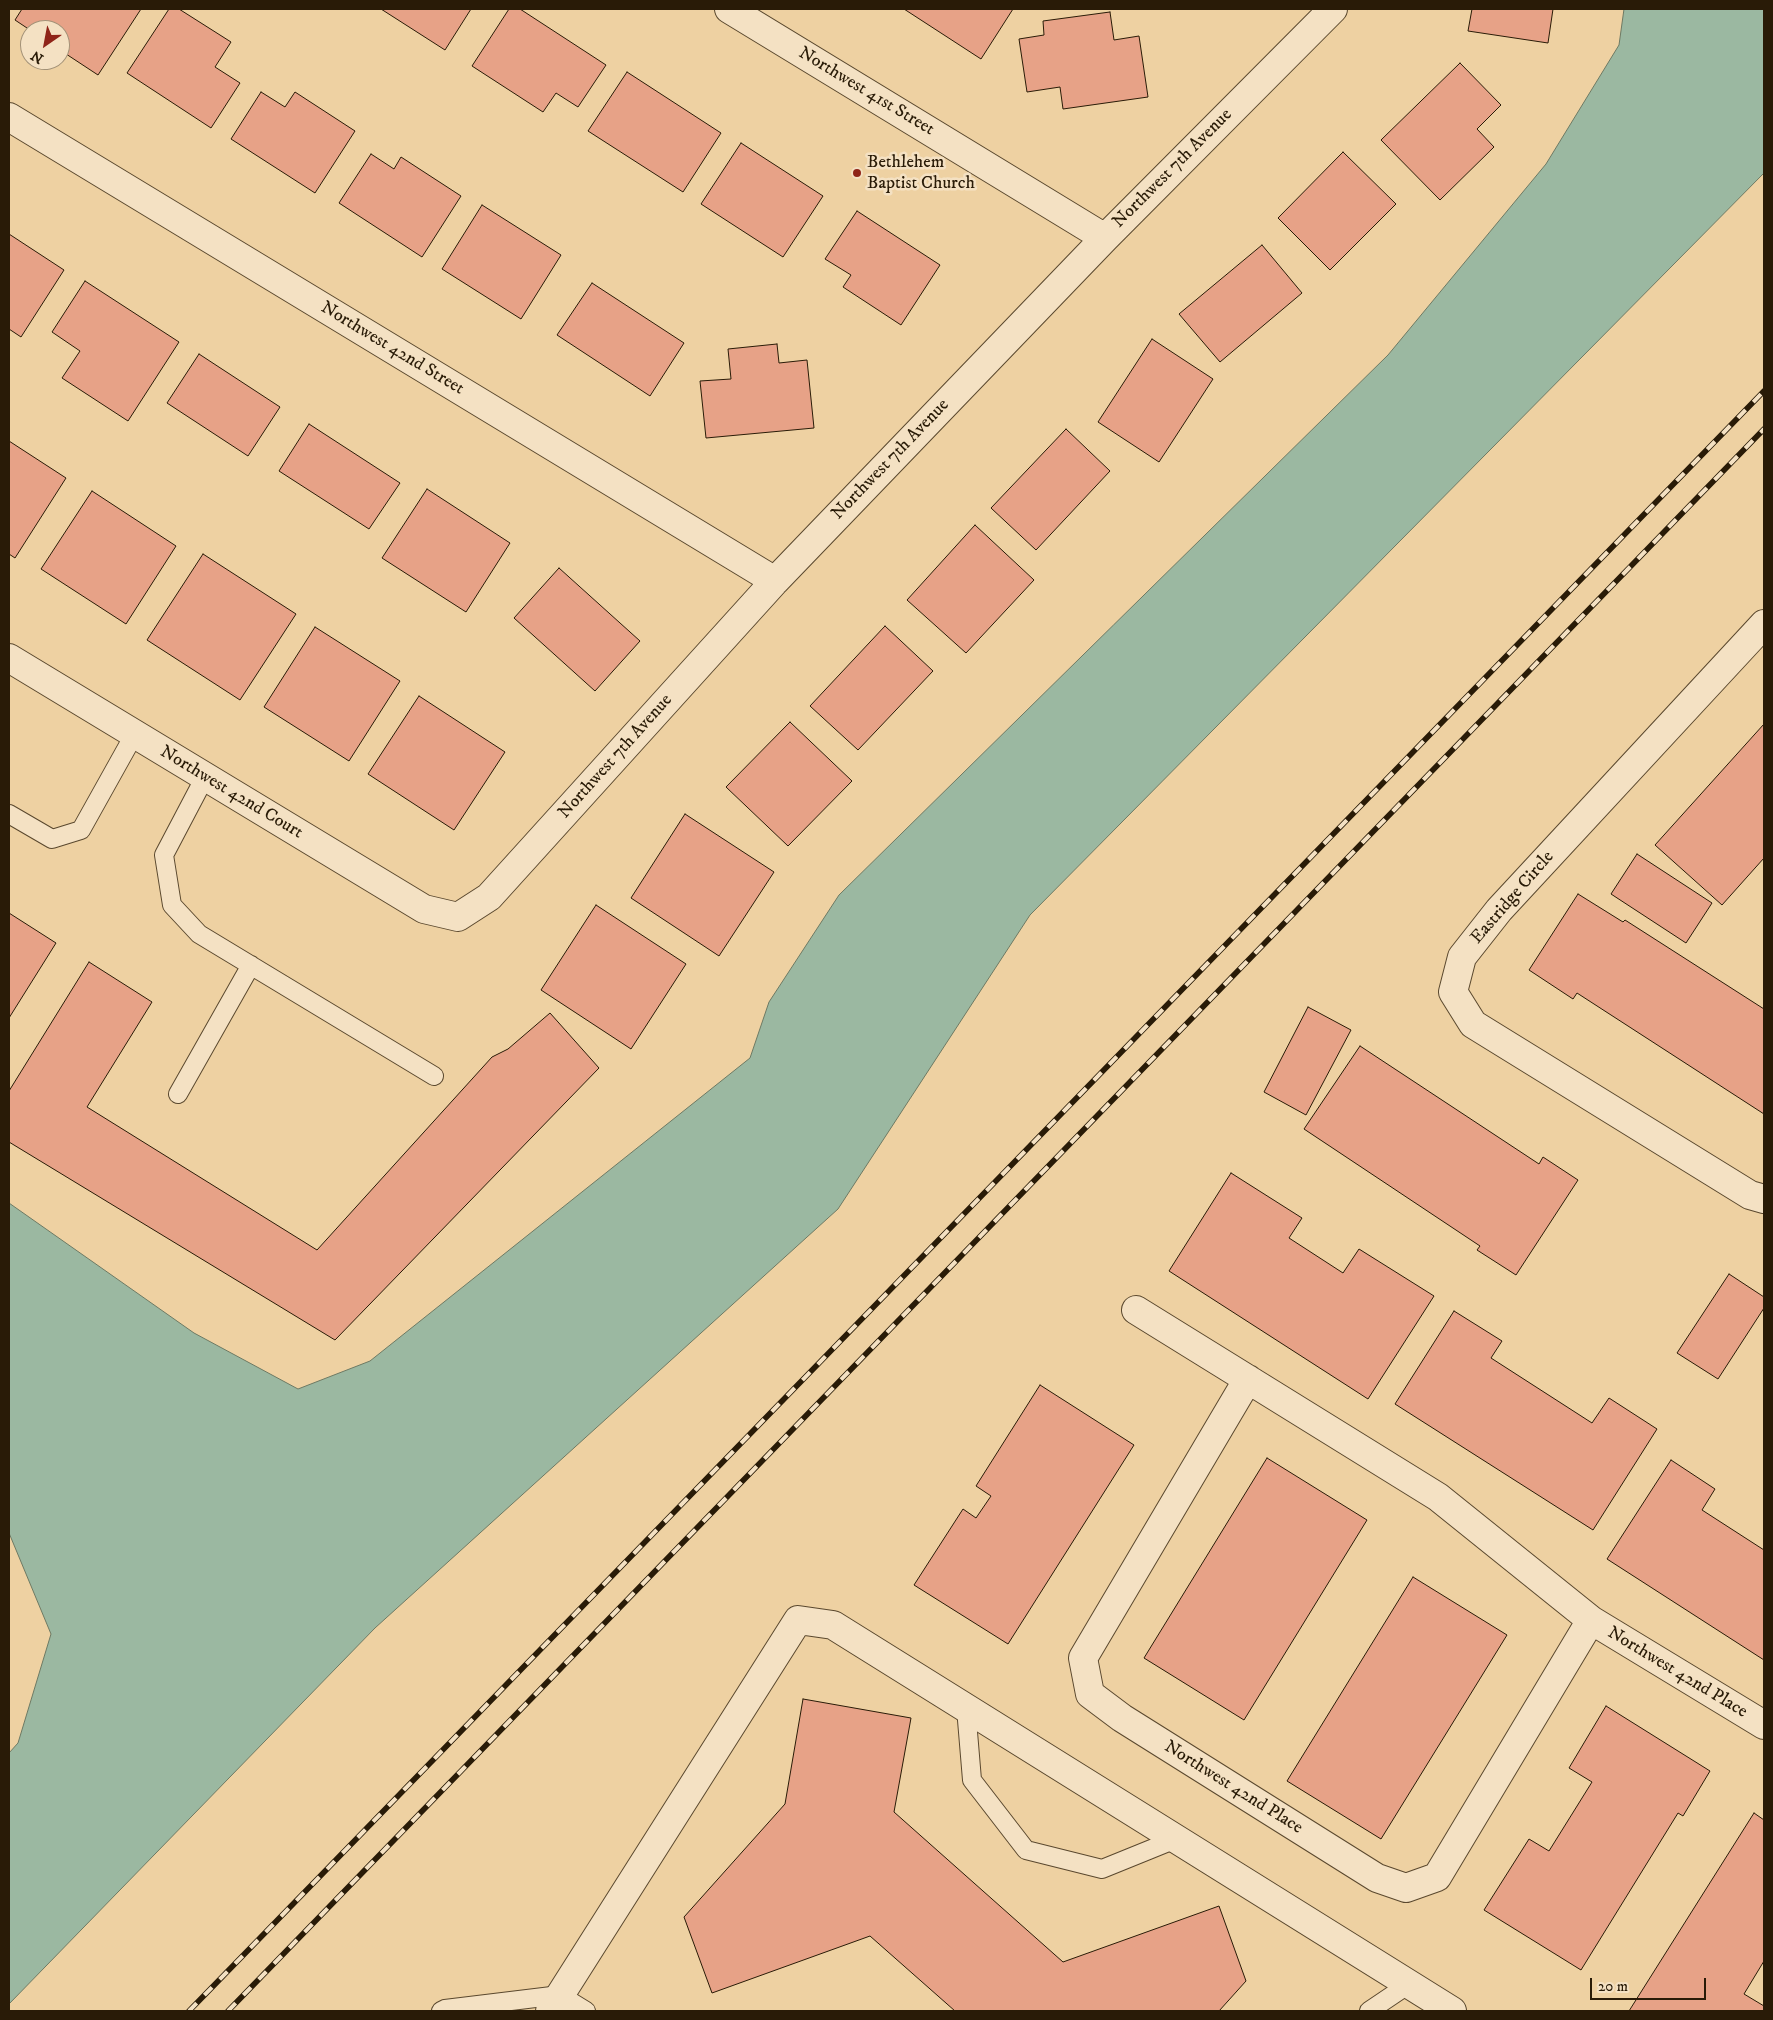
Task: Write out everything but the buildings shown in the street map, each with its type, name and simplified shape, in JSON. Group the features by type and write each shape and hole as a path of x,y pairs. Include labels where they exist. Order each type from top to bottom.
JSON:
{"street":[{"name":"Northwest 41st Street","path":"729,9 1105,238"},
{"name":"Northwest 7th Avenue","path":"458,918 489,897 775,581 1105,238 1333,9"},
{"name":"Northwest 42nd Street","path":"9,116 775,581"},
{"name":"Eastridge Circle","path":"1764,624 1499,910 1462,957 1453,992 1473,1024 1750,1195 1764,1199"},
{"name":"Northwest 42nd Court","path":"9,658 424,910 458,918"},
{"name":"Northwest 42nd Place","path":"1136,1310 1438,1498 1590,1620 1764,1725"},
{"name":"Northwest 42nd Place","path":"1248,1379 1083,1658 1090,1694 1122,1718 1377,1878 1406,1888 1437,1877 1590,1620"},
{"path":"555,2003 798,1620 834,1625 1452,2011"}],"lane":[{"path":"9,814 52,840 81,830 134,735"},
{"path":"205,776 164,855 172,905 199,934 434,1076"},
{"path":"178,1094 252,966"},
{"path":"966,1708 972,1780 1026,1850 1102,1869 1176,1839"},
{"path":"1369,2011 1409,1984"},
{"path":"440,2011 445,2009 555,2003 586,2011"}],"shaded area":[{"path":"1624,9 1764,9 1764,173 1030,915 838,1209 375,1628 9,2004 9,1753 18,1743 51,1634 9,1533 9,1203 194,1333 298,1389 370,1361 750,1058 769,1002 839,895 1388,355 1546,164 1619,45"}],"railway":[{"path":"189,2011 1764,391"},
{"path":"228,2011 1764,429"}],"place":[{"name":"Bethlehem Baptist Church","path":"857,173"}]}
